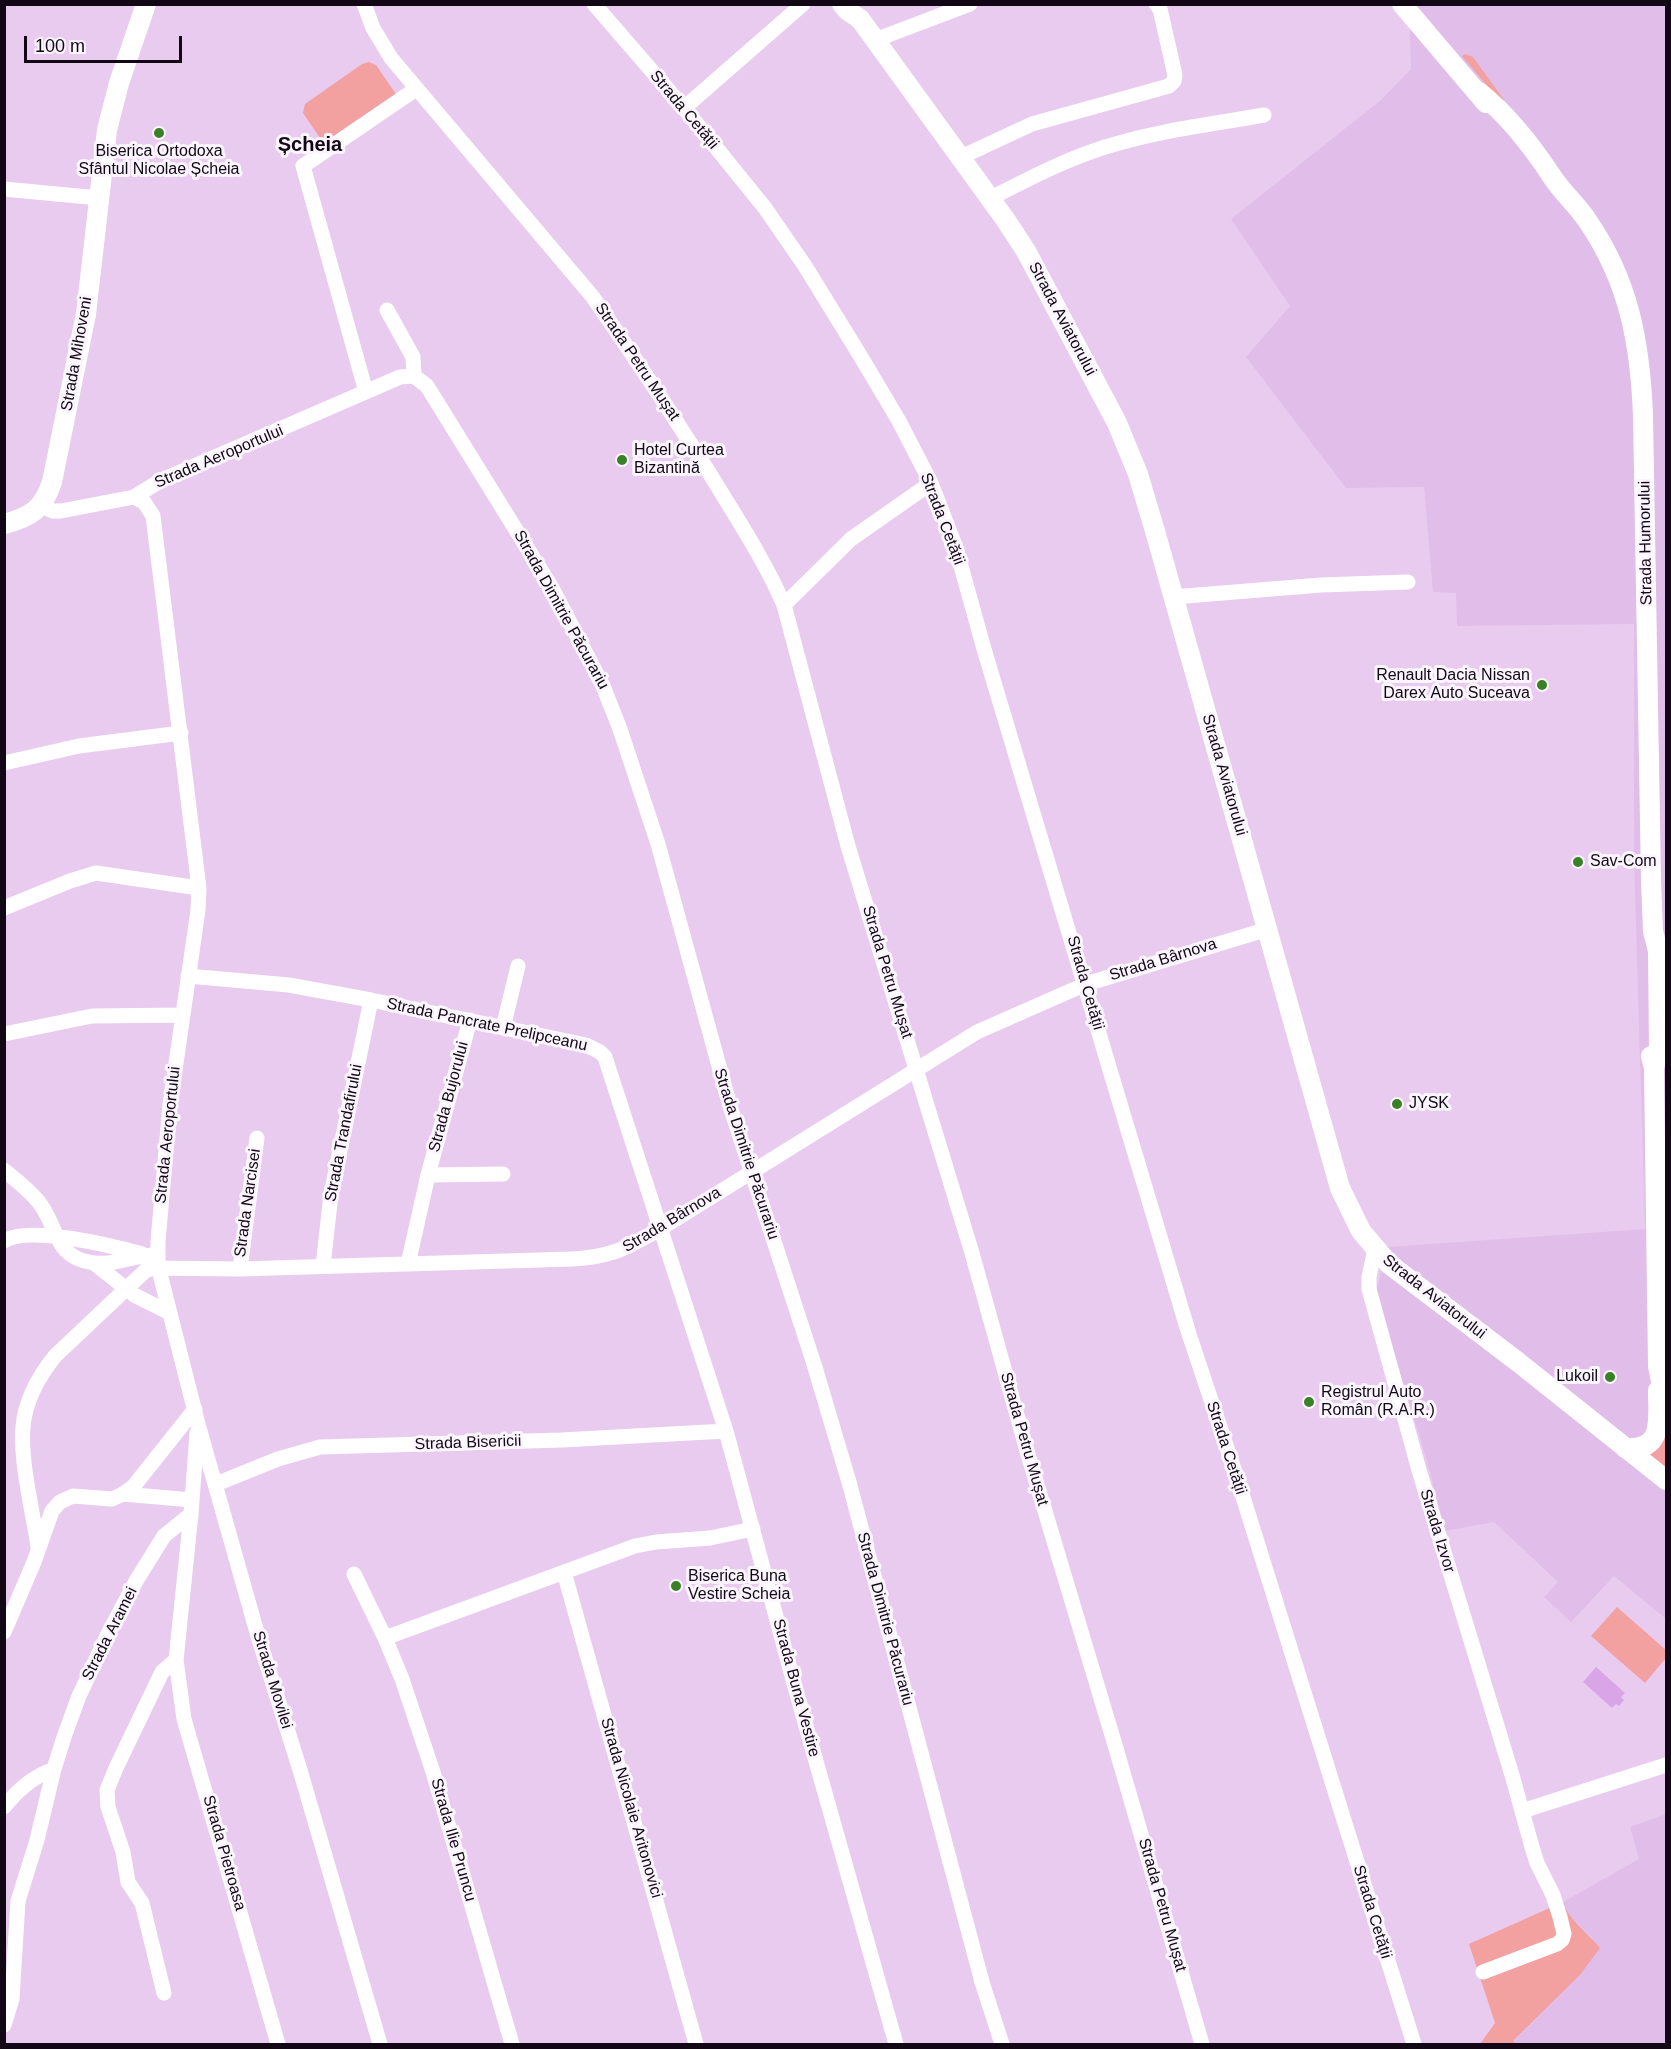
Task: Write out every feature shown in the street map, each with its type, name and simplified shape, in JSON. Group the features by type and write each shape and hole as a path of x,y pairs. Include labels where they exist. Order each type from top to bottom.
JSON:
{"main road":[{"name":"Strada Aviatorului","path":"842,4 848,11 857,12 991,198 1026,251 1117,423 1147,504 1340,1188 1349,1210 1361,1231 1389,1264 1518,1362 1666,1480"},
{"name":"Strada Humorului","path":"1402,4 1479,92 1496,105 1586,219 1611,260 1629,305 1638,351 1643,415 1653,931 1649,951 1650,1052 1654,1068 1658,1366 1666,1406"},
{"name":"Strada Mihoveni","path":"41,506 52,482 78,360 91,276 107,130 142,7"},
{"path":"4,524 28,515 41,506"},
{"path":"1625,1448 1641,1448 1655,1437 1658,1420 1658,1366"}],"street":[{"name":"Strada Petru Mușat","path":"364,4 382,45 416,90 585,288 613,325 731,508 784,605 848,846 972,1253 1027,1451 1202,2044"},
{"name":"Strada Cetății","path":"594,4 684,108 765,208 806,266 899,421 931,483 956,548 984,649 1189,1334 1414,2044"},
{"path":"684,108 803,4"},
{"path":"875,40 970,4"},
{"path":"961,157 1032,124 1169,86 1174,81 1175,75 1160,9 1156,4"},
{"path":"366,392 303,166 416,90"},
{"path":"991,198 1083,154 1113,144 1264,115"},
{"path":"4,189 99,198"},
{"path":"387,310 413,357 414,376"},
{"name":"Strada Aeroportului","path":"134,497 160,481 400,377 414,376"},
{"name":"Strada Dimitrie Păcurariu","path":"414,376 427,386 552,588 603,686 620,729 658,843 726,1096 814,1364 849,1482 982,1982 1002,2044"},
{"path":"784,605 851,539 931,483"},
{"path":"41,506 53,511 62,511 134,497"},
{"name":"Strada Aeroportului","path":"134,497 144,502 153,516 199,888 170,1105 158,1261 170,1313"},
{"path":"1173,597 1321,585 1408,582"},
{"path":"4,763 79,746 181,734"},
{"path":"4,908 70,880 96,873 199,888"},
{"name":"Strada Bârnova","path":"158,1261 240,1269 599,1258 614,1254 660,1229 977,1032 1086,984 1268,928"},
{"path":"503,1028 518,966"},
{"name":"Strada Pancrate Prelipceanu","path":"188,976 289,986 371,1000 586,1045 600,1052 605,1057 660,1229"},
{"name":"Strada Trandafirului","path":"323,1266 331,1194 371,1000"},
{"path":"4,1034 92,1016 182,1016"},
{"name":"Strada Bujorului","path":"408,1264 428,1175 470,1020"},
{"name":"Strada Narcisei","path":"240,1269 257,1138"},
{"path":"4,1170 39,1202 47,1214 60,1245 76,1259 95,1264 142,1254"},
{"name":"Strada Bujorului","path":"428,1175 503,1174"},
{"name":"Strada Buna Vestire","path":"660,1229 726,1431 795,1687 896,2044"},
{"path":"4,1241 17,1235 34,1234 104,1245 142,1254 158,1261"},
{"name":"Strada Izvor","path":"1375,1249 1368,1277 1371,1301 1422,1481 1537,1863 1553,1895 1564,1934 1562,1940 1557,1944 1483,1972"},
{"path":"38,1547 24,1457 23,1426 27,1404 42,1372 55,1356 127,1290 144,1271 158,1261"},
{"path":"95,1264 142,1300 170,1313"},
{"name":"Strada Movilei","path":"170,1313 196,1417 258,1636 380,2044"},
{"path":"4,1632 34,1562 52,1511 60,1502 73,1496 112,1499 123,1494 133,1487 196,1417"},
{"name":"Strada Pietroasa","path":"196,1417 192,1507 176,1660 184,1719 279,2044"},
{"name":"Strada Bisericii","path":"216,1484 278,1459 320,1447 562,1440 726,1431"},
{"path":"123,1494 192,1507"},
{"name":"Strada Aramei","path":"4,2025 12,1999 18,1901 37,1840 54,1769 79,1696 136,1581 164,1536 192,1507"},
{"path":"386,1638 635,1546 710,1538 753,1529"},
{"name":"Strada Nicolaie Aritonovici","path":"564,1572 696,2044"},
{"name":"Strada Ilie Pruncu","path":"354,1575 386,1638 402,1679 433,1772 512,2044"},
{"path":"164,1993 144,1909 128,1882 123,1852 108,1807 107,1790 162,1672 176,1660"},
{"path":"1522,1811 1666,1765"},
{"path":"4,1807 32,1779 54,1769"}],"shaded area":[{"path":"1409,5 1666,5 1666,1619 1614,1576 1571,1622 1544,1597 1558,1582 1494,1522 1445,1531 1427,1461 1376,1294 1387,1247 1645,1229 1634,858 1634,624 1457,626 1456,593 1433,592 1424,487 1346,488 1246,357 1290,306 1231,219 1381,100 1411,69"},
{"path":"1465,54 1473,57 1504,100 1503,102 1462,56"},
{"path":"369,62 376,65 396,94 328,140 322,141 303,113 305,104 362,64"},
{"path":"1666,1429 1666,1476 1650,1455 1659,1448"},
{"path":"1617,1607 1666,1650 1666,1658 1645,1683 1591,1636"},
{"path":"1596,1667 1625,1693 1621,1697 1624,1700 1619,1706 1616,1704 1612,1708 1583,1682"},
{"path":"1666,1814 1666,2044 1516,2044 1513,2042 1580,1975 1599,1948 1566,1912 1563,1902 1639,1859 1630,1827"},
{"path":"1563,1902 1574,1921 1600,1948 1580,1975 1513,2041 1516,2044 1480,2044 1495,2023 1469,1944"}],"place":[{"name":"Biserica Ortodoxa Sfântul Nicolae Șcheia","path":"159,133"},
{"name":"Hotel Curtea Bizantină","path":"622,460"},
{"name":"Renault Dacia Nissan Darex Auto Suceava","path":"1542,685"},
{"name":"Sav-Com","path":"1578,862"},
{"name":"JYSK","path":"1397,1104"},
{"name":"Lukoil","path":"1610,1377"},
{"name":"Registrul Auto Român (R.A.R.)","path":"1309,1402"},
{"name":"Biserica Buna Vestire Scheia","path":"676,1586"}],"district":[{"name":"Șcheia","path":"310,145"}]}
